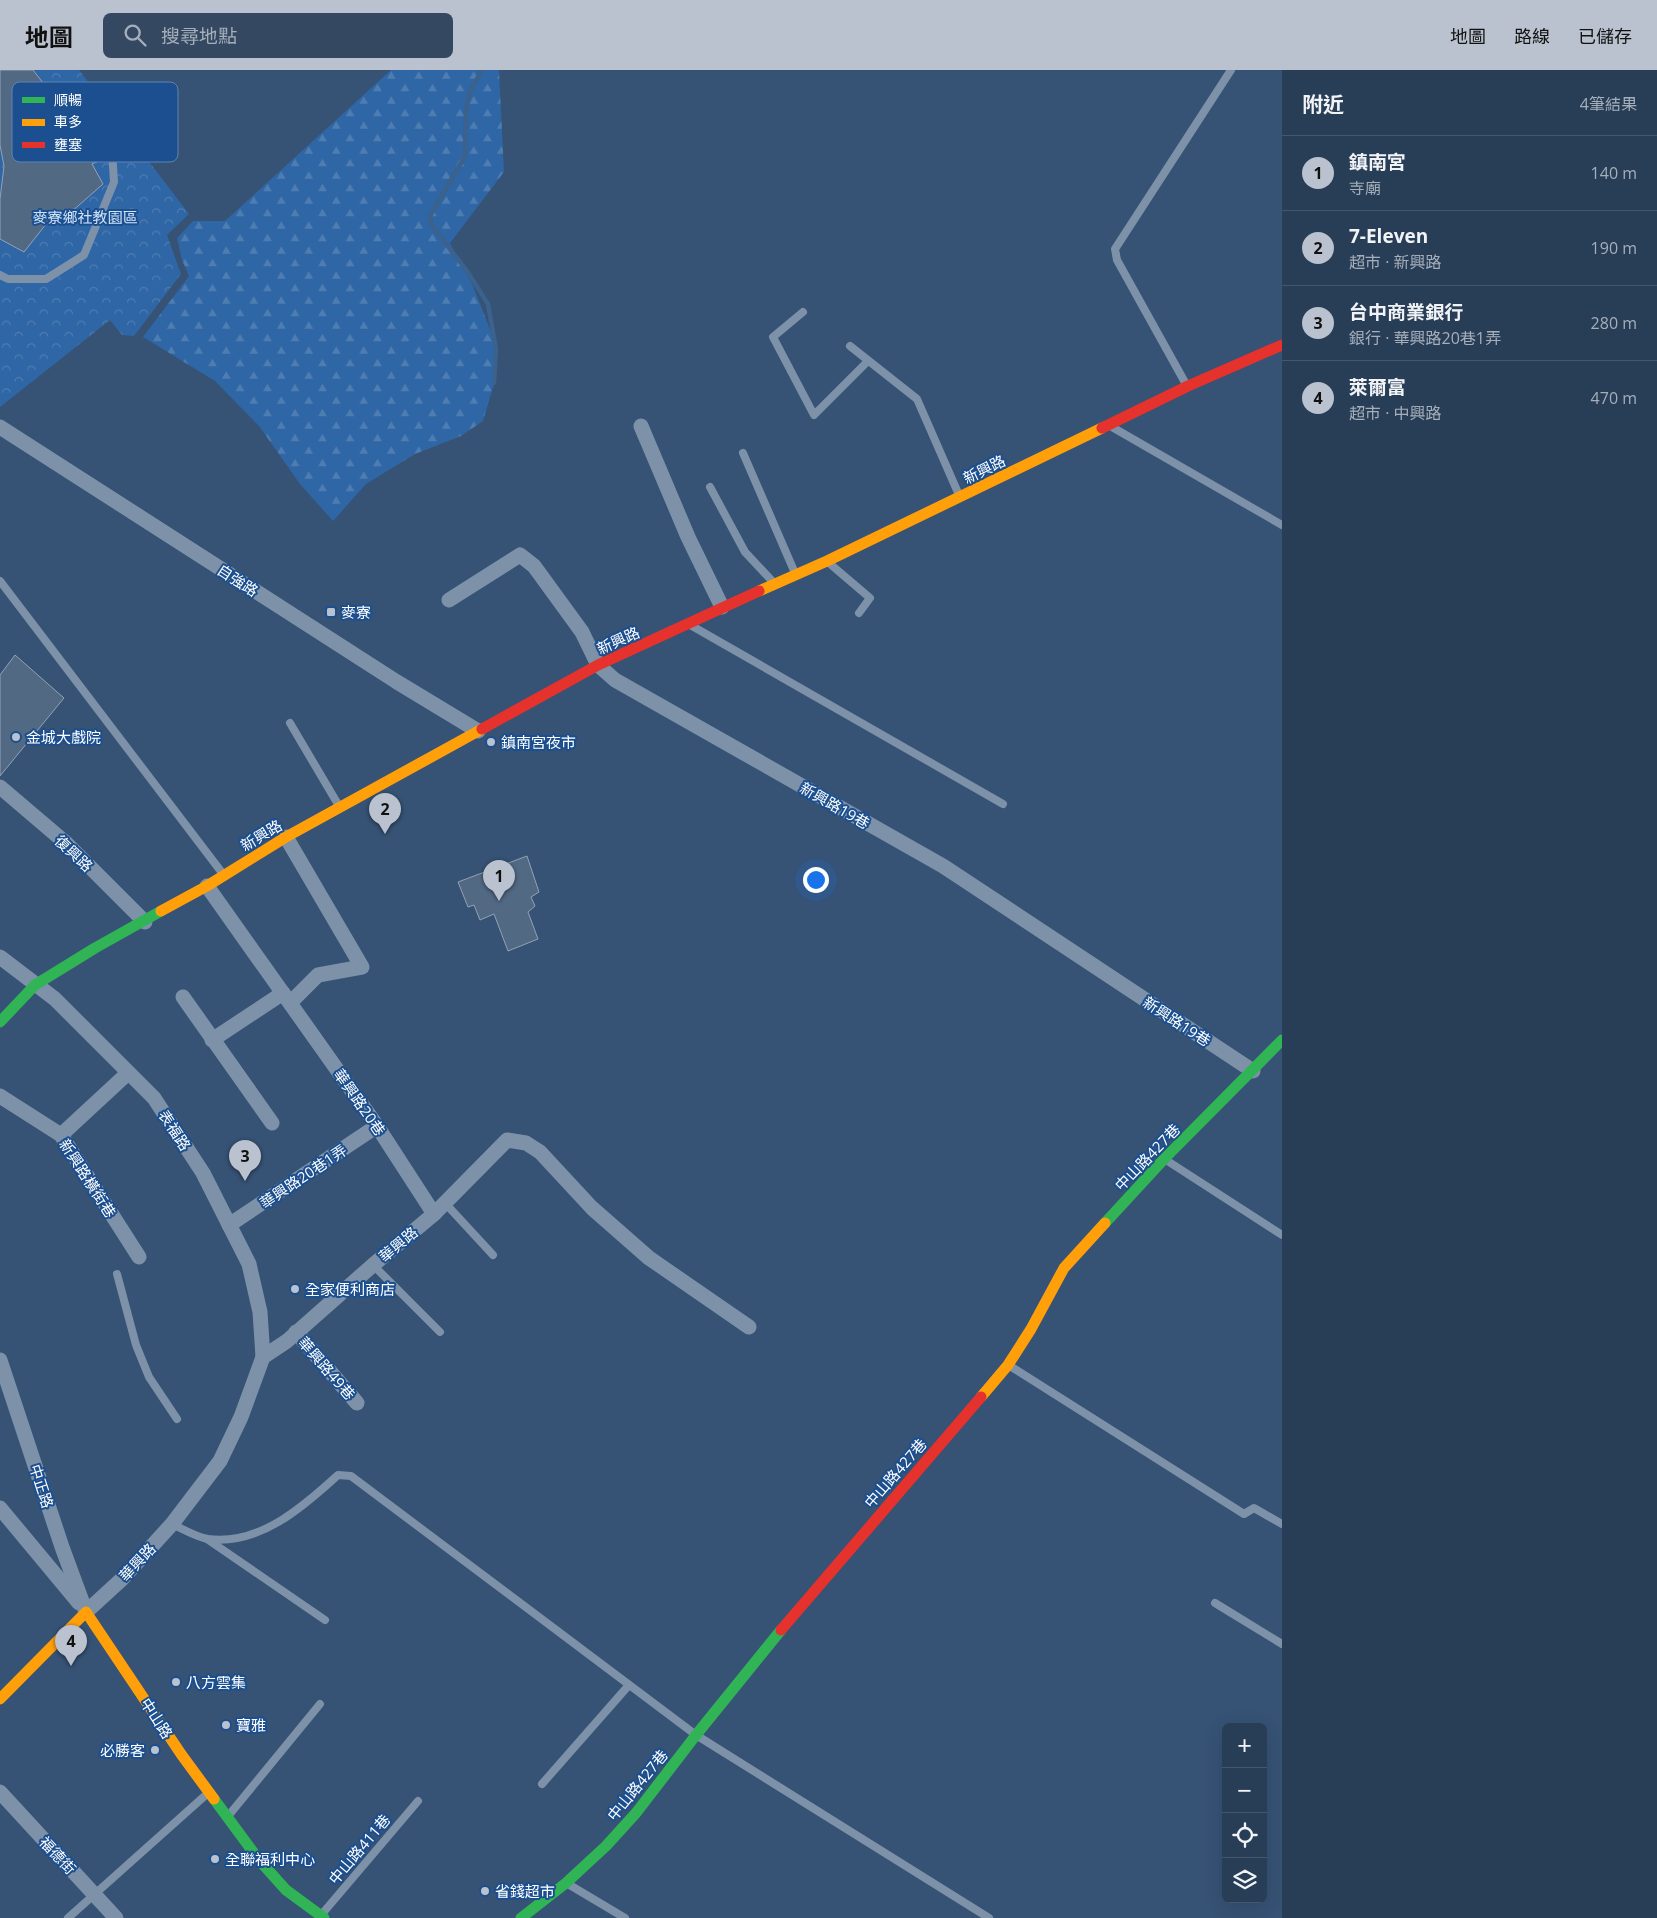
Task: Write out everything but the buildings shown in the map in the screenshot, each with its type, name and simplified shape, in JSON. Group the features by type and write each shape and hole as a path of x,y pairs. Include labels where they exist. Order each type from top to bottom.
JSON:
{"street":[{"name":"新興路","path":"0,1022 35,985 95,948 146,922 286,837 598,665 722,607 827,562 1188,386 1282,345"},
{"path":"641,426 688,537 722,607"},
{"name":"自強路","path":"0,427 397,682 478,731"},
{"name":"新興路19巷","path":"449,600 520,555 534,566 582,632 598,665 615,680 943,866 1254,1071"},
{"name":"復興路","path":"0,787 67,844 146,922"},
{"path":"212,1040 286,998 318,975 362,968 286,837"},
{"name":"華興路20巷","path":"207,886 378,1126 440,1208"},
{"name":"表福路","path":"0,957 55,999 154,1098 203,1173 249,1264 260,1312 263,1357"},
{"path":"183,996 212,1040 272,1123"},
{"name":"中山路427巷","path":"521,1918 566,1883 606,1846 636,1813 696,1735 812,1593 1008,1365 1031,1329 1064,1268 1164,1159 1254,1071 1282,1040"},
{"path":"61,1135 128,1073"},
{"name":"新興路橫街巷","path":"0,1096 61,1135 139,1257"},
{"name":"華興路20巷1弄","path":"229,1225 378,1126"},
{"name":"華興路","path":"86,1612 122,1579 172,1524 220,1461 241,1417 263,1357 288,1340 440,1208 507,1140 526,1142 540,1152 592,1208 649,1258 749,1327"},
{"name":"華興路49巷","path":"296,1332 357,1403"},
{"name":"中正路","path":"0,1360 62,1547 86,1612"},
{"name":"中山路","path":"0,1508 86,1612 181,1754 259,1860 286,1890 322,1917"},
{"path":"0,1699 86,1612"},
{"name":"福德街","path":"0,1792 116,1918"}],"lane":[{"path":"1188,386 1117,260 1115,249 1231,70"},
{"path":"0,275 8,279 46,279 84,256 114,182 113,162"},
{"path":"803,312 773,337 814,415 868,360"},
{"path":"850,346 917,398 960,497"},
{"path":"1108,425 1282,525"},
{"path":"743,453 796,575"},
{"path":"710,488 745,552 775,584"},
{"path":"827,562 870,598 860,613"},
{"path":"0,581 224,875"},
{"path":"689,624 1003,804"},
{"path":"290,723 340,808"},
{"path":"1164,1159 1282,1235"},
{"path":"440,1208 493,1255"},
{"path":"373,1265 440,1332"},
{"path":"117,1274 136,1345 149,1377 177,1419"},
{"path":"1008,1365 1244,1514 1254,1508 1282,1524"},
{"path":"207,1539 234,1538 258,1533 283,1519 338,1475 351,1476 696,1735 989,1918"},
{"path":"172,1524 207,1539 326,1620"},
{"path":"1215,1603 1282,1644"},
{"path":"542,1784 629,1685"},
{"path":"227,1816 320,1704"},
{"path":"68,1918 209,1792"},
{"name":"中山路411巷","path":"322,1917 418,1801"},
{"path":"566,1883 625,1918"}],"green space":[{"name":"麥寮鄉社教園區","path":"0,70 79,70 88,82 12,82 12,162 149,162 189,214 167,235 181,274 134,336 122,335 110,320 0,407"},
{"path":"391,70 499,70 504,172 450,243 473,286 495,342 494,384 483,421 461,436 415,454 366,484 333,521 300,484 259,426 215,381 143,337 189,276 182,260 177,238 193,221 225,221"}],"waterway":[{"path":"482,70 470,91 466,111 465,156 430,216 431,224 467,271 488,304 496,349 494,383"}],"traffic: fast":[{"path":"0,1022 35,985 95,948 161,911"},
{"path":"1105,1223 1164,1159 1282,1040"},
{"path":"521,1918 566,1883 606,1846 636,1813 781,1630"},
{"path":"214,1799 259,1860 286,1890 324,1918"}],"traffic: slow":[{"path":"759,591 827,561 1102,428"},
{"path":"161,911 207,886 286,837 482,729"},
{"path":"981,1397 1008,1365 1031,1329 1064,1268 1105,1223"},
{"path":"0,1699 86,1612 181,1754 214,1799"}],"traffic: jam":[{"path":"1102,428 1188,386 1282,345"},
{"path":"482,729 598,665 759,591"},
{"path":"781,1630 981,1397"}],"place":[{"name":"麥寮","path":"331,612"},
{"name":"金城大戲院","path":"16,737"},
{"name":"鎮南宮夜市","path":"491,742"},
{"name":"7-Eleven","path":"385,834"},
{"name":"鎮南宮","path":"499,901"},
{"name":"台中商業銀行","path":"245,1181"},
{"name":"全家便利商店","path":"295,1289"},
{"name":"萊爾富","path":"71,1666"},
{"name":"八方雲集","path":"176,1682"},
{"name":"寶雅","path":"226,1725"},
{"name":"必勝客","path":"155,1750"},
{"name":"全聯福利中心","path":"215,1859"},
{"name":"省錢超市","path":"485,1891"}]}
